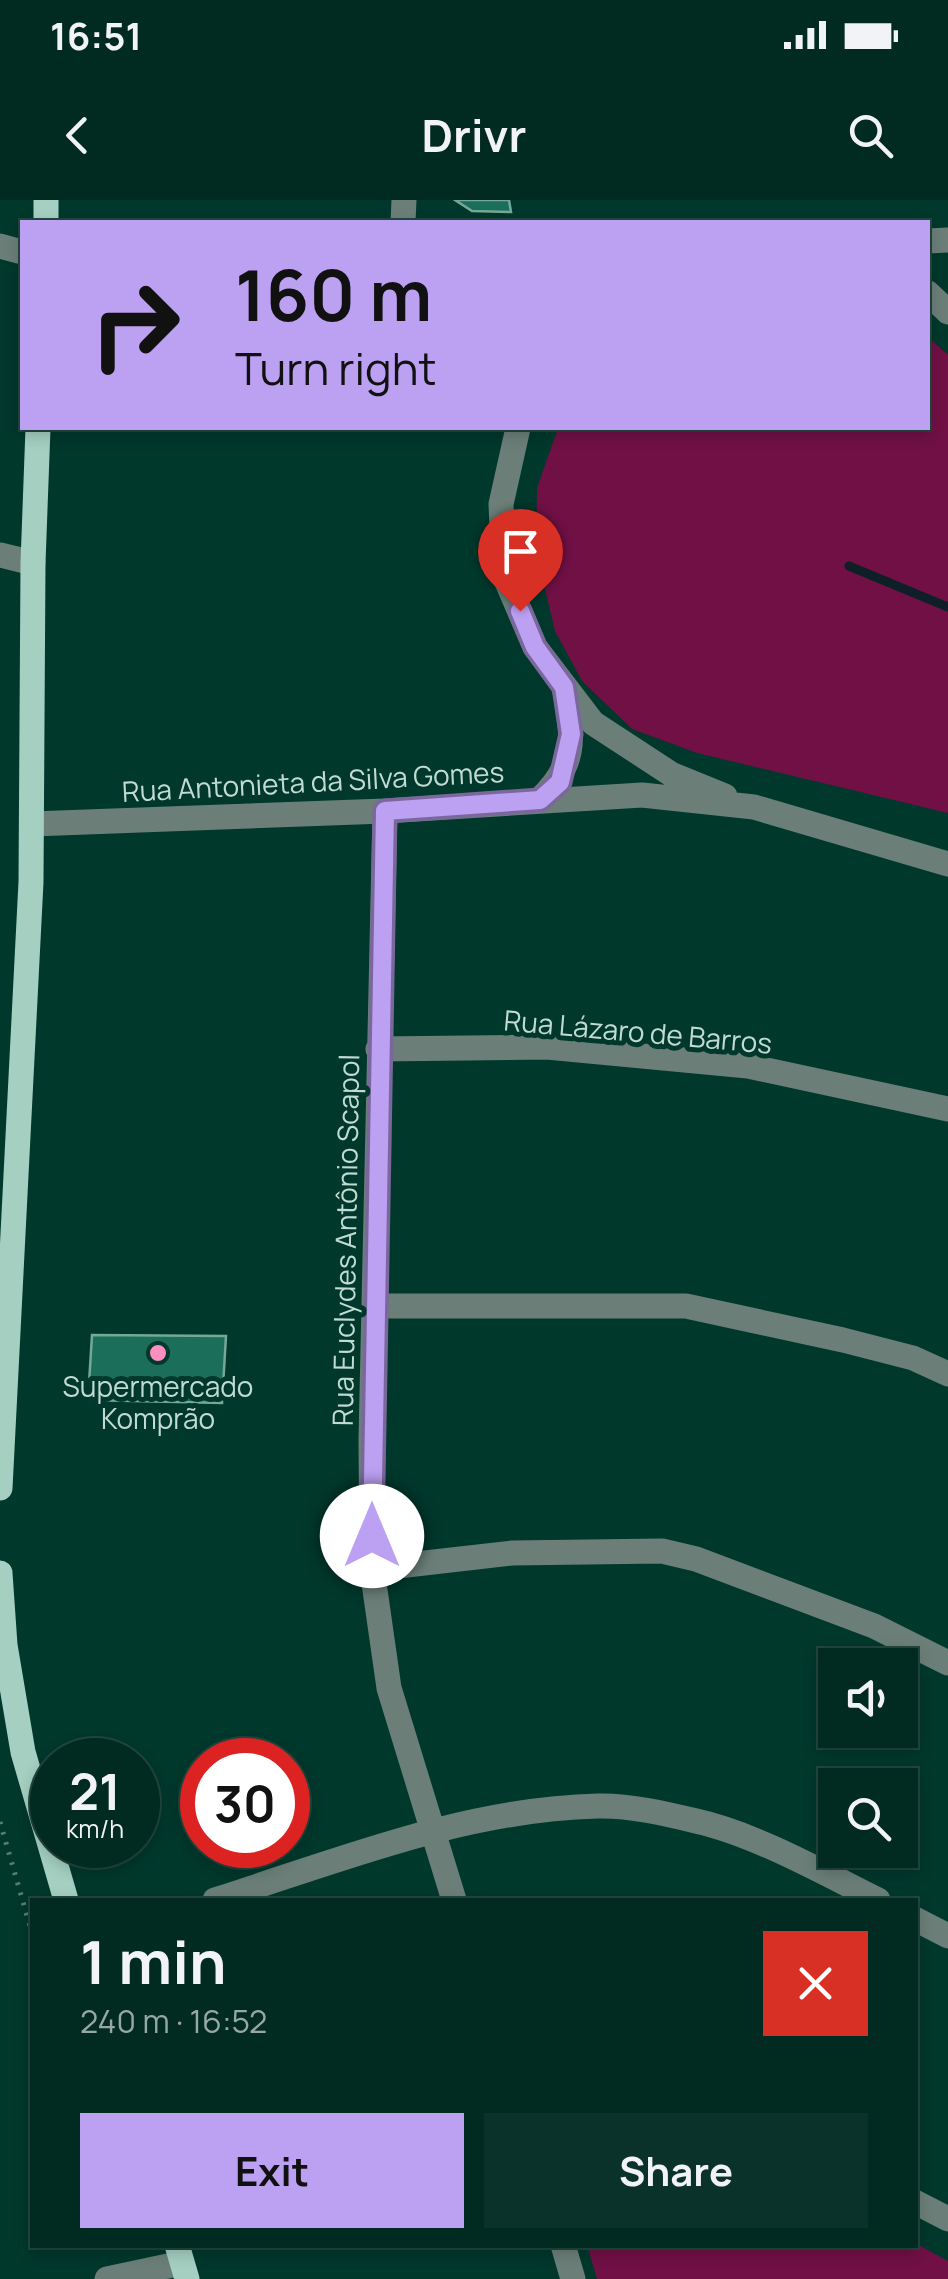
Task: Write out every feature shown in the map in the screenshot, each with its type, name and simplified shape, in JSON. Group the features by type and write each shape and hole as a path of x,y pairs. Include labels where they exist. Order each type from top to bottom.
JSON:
{"main road":[{"path":"0,1488 3,1342 32,824 38,430"},
{"path":"0,1574 5,1645 24,1752 65,1898"}],"street":[{"path":"518,430 500,504 504,574 535,647 593,723 671,774 754,807"},
{"path":"0,555 33,563"},
{"path":"540,800 560,782 568,756 570,721 564,687"},
{"name":"Rua Antonieta da Silva Gomes","path":"32,824 385,811 642,795 754,807 948,864"},
{"name":"Rua Euclydes Antônio Scapol","path":"385,811 372,1568 389,1688 453,1898"},
{"name":"Rua Lázaro de Barros","path":"378,1049 547,1048 748,1066 948,1109"},
{"path":"375,1306 686,1306 843,1340 912,1358 948,1374"},
{"path":"372,1568 512,1554 662,1551 696,1559 874,1626 948,1662"},
{"path":"221,1898 432,1830 512,1813 602,1806 699,1821 794,1858 874,1898"},
{"path":"918,1921 948,1936"},
{"path":"918,2204 948,2219"},
{"path":"563,2248 573,2279"},
{"path":"107,2279 182,2262"}],"path":[{"path":"0,1822 30,1926"}],"shaded area":[{"path":"930,339 948,355 948,813 697,753 632,729 582,681 555,631 536,552 537,488 557,430 930,430"},
{"path":"918,2245 948,2261 948,2279 597,2279 588,2248 918,2248"}],"building":[{"path":"455,200 509,200 511,212 472,211"},
{"name":"Supermercado Komprão","path":"92,1335 226,1336 222,1403 88,1400"}],"waterway":[{"path":"849,566 948,607"}],"place":[{"name":"Supermercado Komprão","path":"158,1353"}],"route":[{"path":"372,1536 385,811 540,800 560,782 571,734 564,687 535,647 520,611"}]}
